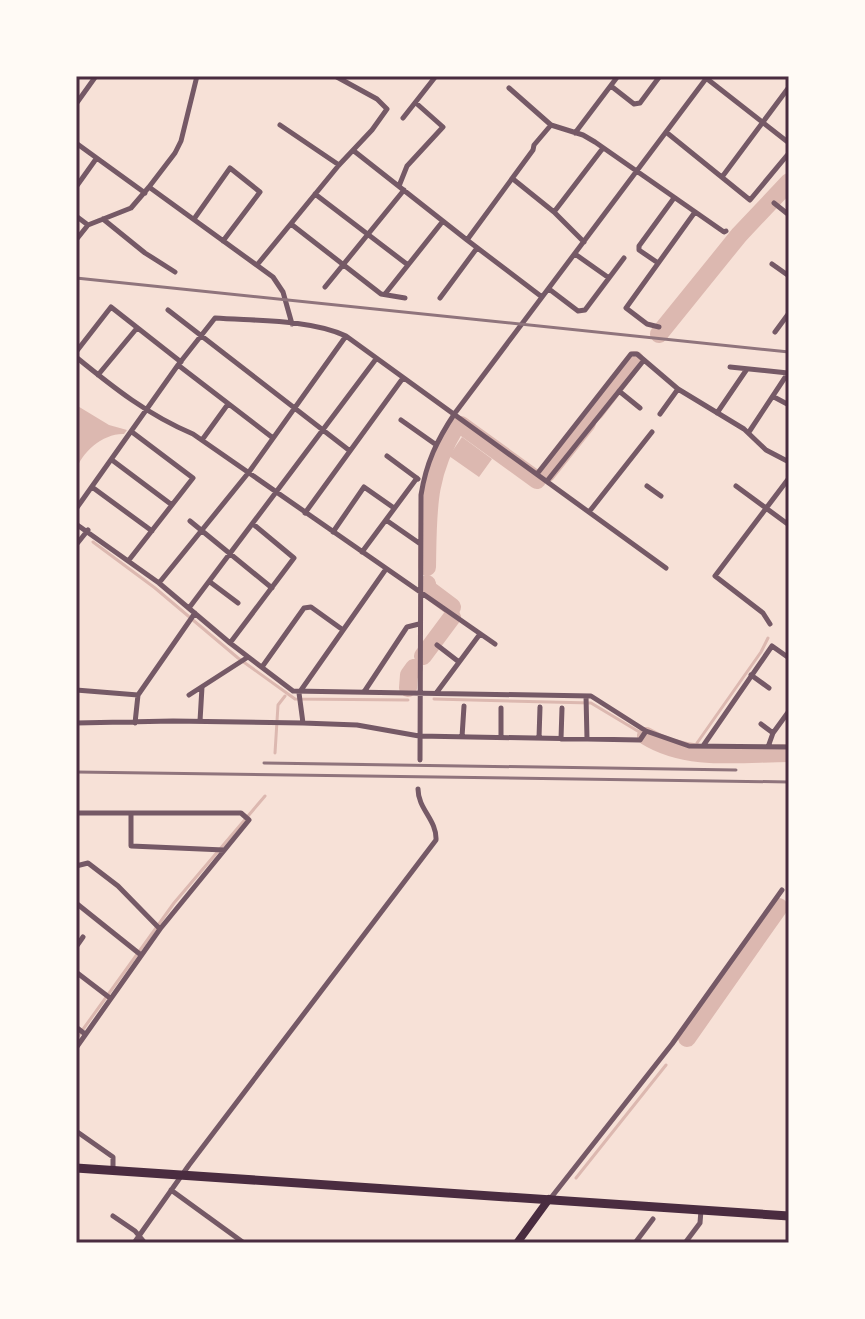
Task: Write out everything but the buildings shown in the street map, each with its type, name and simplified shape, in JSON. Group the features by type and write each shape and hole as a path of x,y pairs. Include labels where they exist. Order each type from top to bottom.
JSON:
{"highway":[{"path":"76,1168 789,1216"}],"main road":[{"path":"517,1243 549,1199"}],"street":[{"path":"76,103 96,76"},
{"path":"76,240 88,225 131,208 175,153 181,141 197,76"},
{"path":"257,265 387,109 377,99 335,76"},
{"path":"403,118 436,76"},
{"path":"575,133 618,76"},
{"path":"611,86 634,104 640,103 660,76"},
{"path":"420,760 420,544 423,482 435,444 707,77 789,143"},
{"path":"722,177 789,87"},
{"path":"509,88 551,125 583,135 726,231"},
{"path":"325,287 401,188 407,166 443,127 416,103"},
{"path":"280,125 339,165"},
{"path":"467,240 551,125"},
{"path":"666,132 750,200 789,153"},
{"path":"76,143 145,193"},
{"path":"554,212 603,148"},
{"path":"354,151 542,297"},
{"path":"76,187 96,159"},
{"path":"194,219 230,168 260,192 223,241"},
{"path":"513,179 554,212 584,242"},
{"path":"149,187 280,283 292,324"},
{"path":"315,194 408,265"},
{"path":"658,263 639,250 639,246 674,197"},
{"path":"774,203 789,215"},
{"path":"659,327 647,324 626,308 695,212"},
{"path":"76,216 88,225"},
{"path":"103,219 145,253 175,272"},
{"path":"385,294 443,221"},
{"path":"291,224 385,294 405,298"},
{"path":"440,298 478,248"},
{"path":"575,254 609,278"},
{"path":"549,289 578,311 585,310 624,258"},
{"path":"772,264 789,276"},
{"path":"273,438 111,307 76,355 147,411 202,440 495,644"},
{"path":"168,310 350,451"},
{"path":"775,332 789,313"},
{"path":"76,509 179,363 215,318 292,324 332,329 346,336 666,568"},
{"path":"98,375 137,328"},
{"path":"159,583 249,472 346,336"},
{"path":"537,474 631,354 637,354 678,389 749,433 766,450 789,462"},
{"path":"189,608 376,359"},
{"path":"547,481 644,360"},
{"path":"730,367 788,373 749,433"},
{"path":"717,413 747,369"},
{"path":"305,513 403,378"},
{"path":"660,414 678,389"},
{"path":"619,391 640,408"},
{"path":"774,397 789,405"},
{"path":"202,440 228,404"},
{"path":"584,414 594,421"},
{"path":"401,420 435,444"},
{"path":"129,560 193,478 132,432"},
{"path":"589,512 652,432"},
{"path":"637,451 646,458"},
{"path":"387,456 423,482"},
{"path":"112,460 172,505"},
{"path":"362,552 417,478"},
{"path":"770,624 763,613 715,576 789,478"},
{"path":"647,486 661,496"},
{"path":"736,486 789,525"},
{"path":"92,487 152,531"},
{"path":"333,532 364,487 394,509"},
{"path":"386,520 420,544"},
{"path":"190,521 272,588"},
{"path":"76,524 159,583 189,608 192,617 299,693 419,691 586,696 605,704 646,731 670,741 702,747 789,747"},
{"path":"230,643 294,558 253,524"},
{"path":"76,545 88,530"},
{"path":"303,723 299,693 386,569"},
{"path":"209,581 238,603"},
{"path":"262,667 304,608 311,607 343,630"},
{"path":"135,723 138,695 192,617"},
{"path":"364,692 407,627 419,624"},
{"path":"437,692 480,634"},
{"path":"437,645 459,662"},
{"path":"702,747 772,646 789,658"},
{"path":"189,695 248,657"},
{"path":"751,675 769,688"},
{"path":"200,721 202,687"},
{"path":"76,697 76,690 138,695"},
{"path":"586,696 587,739"},
{"path":"462,737 464,706"},
{"path":"539,738 540,707"},
{"path":"501,708 501,737"},
{"path":"561,739 562,708"},
{"path":"768,747 773,733 789,711"},
{"path":"76,723 303,723 357,725 419,736 561,739 640,740 646,731"},
{"path":"761,724 773,733"},
{"path":"136,1240 436,840 437,828 418,798 418,789"},
{"path":"76,813 241,813 249,820 160,929 76,1048"},
{"path":"131,814 131,846 224,850"},
{"path":"76,866 88,863 118,886 160,929"},
{"path":"549,1199 669,1047 782,890"},
{"path":"76,903 141,955"},
{"path":"76,947 83,937"},
{"path":"76,972 110,998"},
{"path":"76,1027 85,1034"},
{"path":"76,1131 113,1157 113,1170"},
{"path":"171,1190 244,1243"},
{"path":"685,1243 700,1223 701,1209"},
{"path":"113,1216 135,1231 136,1240"},
{"path":"635,1243 653,1219"},
{"path":"136,1240 145,1243"}],"shaded area":[{"path":"76,405 109,425 127,430 124,434 94,445 76,471"},
{"path":"462,437 492,459 479,477 449,456"}],"waterway":[{"path":"659,334 739,235 789,182"},
{"path":"595,412 635,360"},
{"path":"546,474 587,423"},
{"path":"427,567 434,477 456,426 461,425 537,480"},
{"path":"93,542 155,588 238,658 295,699 408,700"},
{"path":"427,584 428,589 452,607"},
{"path":"423,656 452,617"},
{"path":"697,743 768,638"},
{"path":"408,688 409,675 414,668"},
{"path":"275,753 278,705 285,696"},
{"path":"434,699 591,703 646,736"},
{"path":"646,736 679,750 697,753 789,753"},
{"path":"76,1039 174,903 265,796"},
{"path":"687,1038 779,907"},
{"path":"576,1178 666,1065"}],"railway":[{"path":"76,278 789,352"},
{"path":"264,763 736,770"},
{"path":"76,772 789,782"}]}
